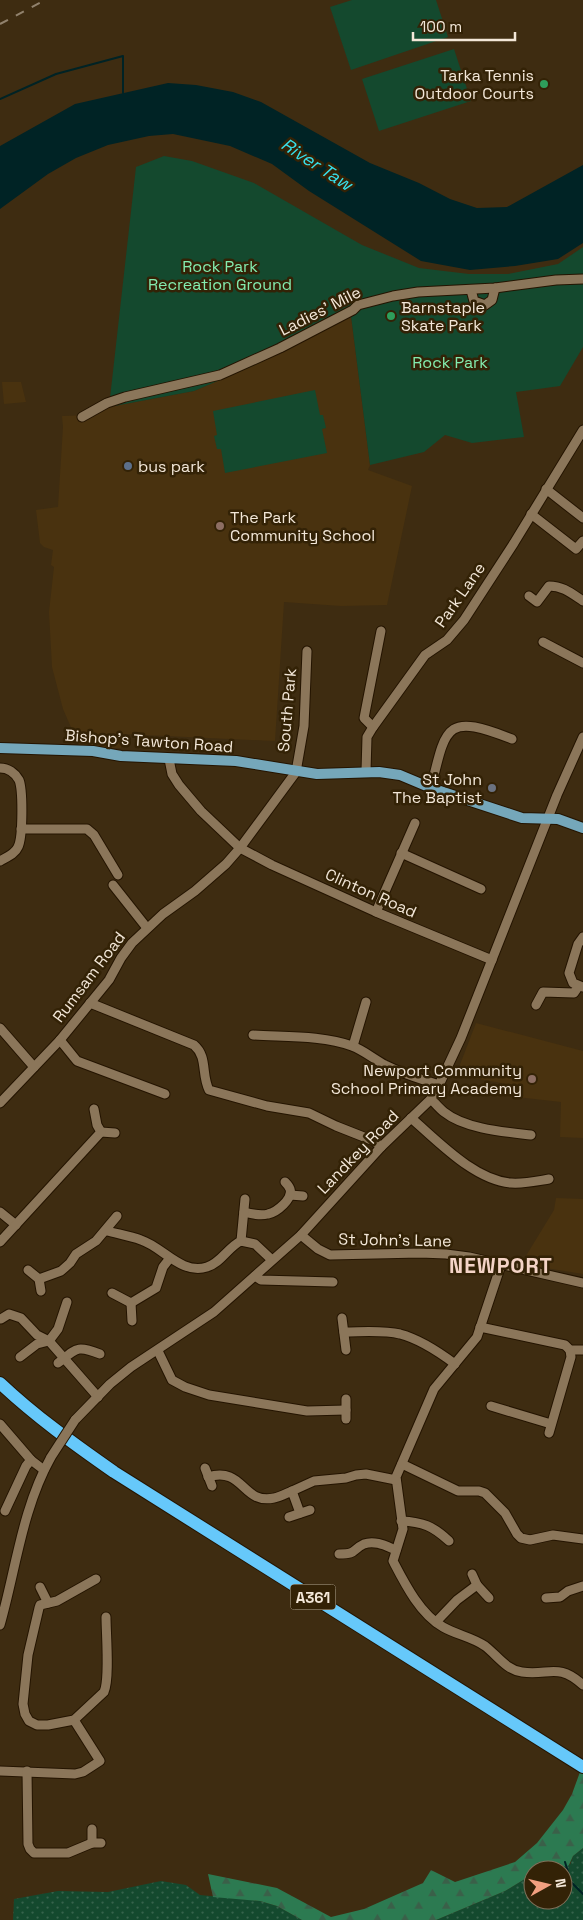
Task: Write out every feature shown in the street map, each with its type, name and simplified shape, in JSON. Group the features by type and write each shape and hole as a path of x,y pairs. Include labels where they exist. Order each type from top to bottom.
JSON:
{"highway":[{"name":"A361","path":"0,1382 26,1407 72,1443 114,1472 583,1767"}],"main road":[{"name":"Bishop's Tawton Road","path":"0,748 93,752 121,756 236,762 317,774 366,772 400,775 431,788 522,818 558,819 583,828"}],"street":[{"name":"Ladies' Mile","path":"82,417 107,403 125,397 220,375 280,348 353,310 358,305 418,292 471,290 556,280 583,279"},
{"path":"471,290 474,301 485,305 492,300 495,288"},
{"name":"Park Lane","path":"366,772 368,737 374,727 424,655 447,640 464,620 514,543 583,430"},
{"path":"546,489 583,518"},
{"path":"531,514 576,549 583,541"},
{"path":"529,596 537,602 548,586 557,586 564,588 583,601"},
{"path":"374,727 364,718 381,631"},
{"path":"544,642 583,664"},
{"name":"South Park","path":"296,772 304,726 307,652"},
{"path":"431,788 442,746 446,736 453,728 468,725 512,739"},
{"name":"Landkey Road","path":"44,1470 75,1420 110,1384 214,1312 255,1276 300,1235 381,1147 431,1099 468,1020 548,819 583,738"},
{"name":"Clinton Road","path":"169,759 172,774 179,785 201,811 240,848 272,865 376,912 492,960"},
{"path":"0,768 11,771 19,781 21,830 17,849 13,854 0,861"},
{"name":"Rumsam Road","path":"0,1103 60,1040 109,980 132,943 147,928 188,897 226,864 296,772"},
{"path":"376,912 415,823"},
{"path":"21,830 87,829 94,835 118,875"},
{"path":"402,853 481,889"},
{"path":"113,885 147,928"},
{"path":"536,1005 543,992 574,993 580,987 573,983 569,973 578,944 583,937"},
{"path":"353,1046 366,1002"},
{"path":"90,1003 194,1045 200,1051 203,1058 205,1084 209,1090 267,1106 319,1116 336,1126 374,1140 381,1147"},
{"path":"0,1028 34,1067"},
{"path":"253,1035 327,1040 353,1046 388,1066 439,1085"},
{"path":"60,1040 77,1061 154,1086 165,1094"},
{"path":"431,1099 445,1113 458,1120 506,1132 530,1135"},
{"path":"94,1109 96,1124 101,1132"},
{"path":"411,1118 470,1167 496,1180 511,1183 530,1183 549,1179"},
{"path":"101,1132 115,1133"},
{"path":"0,1242 101,1132"},
{"path":"59,1161 67,1168"},
{"path":"244,1212 270,1214 280,1208 290,1195 290,1190 285,1182"},
{"path":"290,1195 303,1196"},
{"path":"241,1241 245,1199"},
{"path":"0,1212 16,1225"},
{"path":"38,1279 61,1271 76,1254 107,1231 117,1216"},
{"path":"107,1231 141,1240 156,1247 184,1266 194,1268 208,1267 241,1241 256,1244 272,1260"},
{"name":"St John's Lane","path":"300,1235 318,1249 330,1255 429,1253 469,1257 583,1283"},
{"path":"131,1303 156,1288 163,1267 170,1258"},
{"path":"501,1265 477,1337 434,1389 396,1480 403,1530 393,1561 418,1602 444,1628 477,1641 503,1663 521,1672 562,1672 573,1676 583,1685"},
{"path":"28,1270 38,1279 41,1291"},
{"path":"255,1276 261,1280 333,1282"},
{"path":"112,1293 131,1303"},
{"path":"20,1357 37,1344 49,1341 58,1328 67,1302"},
{"path":"131,1303 132,1321"},
{"path":"1,1319 9,1314 21,1318 37,1335 49,1341 61,1361 98,1397"},
{"path":"342,1318 346,1350"},
{"path":"480,1327 565,1345 570,1350 571,1357 550,1429 490,1406"},
{"path":"344,1332 397,1333 442,1354 455,1364"},
{"path":"61,1361 77,1349 83,1348 100,1354"},
{"path":"570,1350 583,1350"},
{"path":"158,1351 172,1380 209,1395 307,1411 346,1414 346,1399"},
{"path":"0,1424 31,1460 44,1470 24,1526 9,1595 0,1625"},
{"path":"5,1512 26,1466 31,1460"},
{"path":"401,1467 458,1491 479,1491 485,1493 505,1513 521,1538 530,1540 554,1534 583,1539"},
{"path":"212,1486 207,1473 222,1474 236,1479 248,1492 257,1498 274,1498 314,1481 340,1479 356,1474 396,1480"},
{"path":"292,1491 300,1514"},
{"path":"289,1517 310,1510"},
{"path":"401,1521 420,1522 437,1529 449,1541"},
{"path":"339,1554 352,1558 367,1543 375,1542 396,1550"},
{"path":"472,1574 477,1585 489,1598"},
{"path":"98,1581 71,1594 40,1605 28,1655 23,1704 25,1714 29,1720 37,1725 62,1724 74,1720 84,1713 106,1688 106,1615"},
{"path":"436,1622 457,1600 477,1585"},
{"path":"546,1598 561,1600 568,1591 583,1586"},
{"path":"40,1587 48,1603"},
{"path":"0,1770 64,1775 83,1772 100,1761 74,1720"},
{"path":"27,1771 30,1849 34,1853 39,1855 68,1853 97,1843 92,1829"}],"shaded area":[{"name":"The Park Community School","path":"351,316 370,465 368,470 412,486 387,605 341,606 284,602 275,741 123,734 121,748 80,748 63,709 52,667 49,612 54,567 51,565 53,550 44,547 40,543 36,510 58,507 62,416 96,415 109,407 194,391 257,364"},
{"path":"2,382 21,382 26,402 4,404"},
{"name":"Newport Community School Primary Academy","path":"476,1023 583,1051 583,1138 560,1137 561,1102 508,1096 510,1087 507,1084 456,1075"},
{"path":"556,1198 583,1199 583,1274 521,1264 554,1210"}],"green space":[{"path":"352,0 436,0 448,37 351,70 330,7"},
{"path":"454,49 471,101 379,131 362,79"},
{"path":"164,156 192,161 254,183 362,245 419,268 469,274 508,274 558,264 583,247 583,347 560,386 516,392 524,437 472,443 445,435 424,452 370,465 351,316 257,364 194,391 109,407 136,167"},
{"path":"315,390 320,415 323,415 326,428 322,429 327,453 225,473 221,449 217,449 214,436 217,435 213,411"},
{"path":"580,1772 583,1774 583,1848 573,1856 571,1860 523,1860 523,1880 505,1891 436,1920 302,1920 277,1906 260,1901 213,1897 208,1874 277,1888 331,1917 364,1909 423,1883 431,1870 455,1882 515,1862 537,1843 563,1810 572,1794"},
{"path":"583,1848 583,1920 436,1920 505,1891 523,1880 523,1910 573,1910 573,1856"},
{"path":"161,1881 186,1885 200,1895 260,1901 277,1906 302,1920 13,1920 14,1899 58,1891 108,1892"}],"water":[{"name":"River Taw","path":"168,83 196,85 233,92 261,102 370,163 419,183 450,199 477,208 507,207 583,165 583,243 558,259 515,266 470,270 421,261 309,191 272,164 230,146 173,134 149,136 108,145 76,158 48,174 0,209 0,146 75,104"}],"waterway":[{"path":"0,99 56,74 123,56 123,93"},
{"path":"573,1884 583,1894"}],"railway":[{"path":"0,24 45,0"}],"place":[{"name":"Tarka Tennis Outdoor Courts","path":"544,84"},
{"name":"Barnstaple Skate Park","path":"391,316"},
{"name":"bus park","path":"128,466"},
{"name":"The Park Community School","path":"220,526"},
{"name":"St John The Baptist","path":"492,788"},
{"name":"Newport Community School Primary Academy","path":"532,1079"}],"district":[{"name":"NEWPORT","path":"501,1265"}],"park label":[{"name":"Rock Park Recreation Ground","path":"220,275"},
{"name":"Rock Park","path":"450,362"}]}
